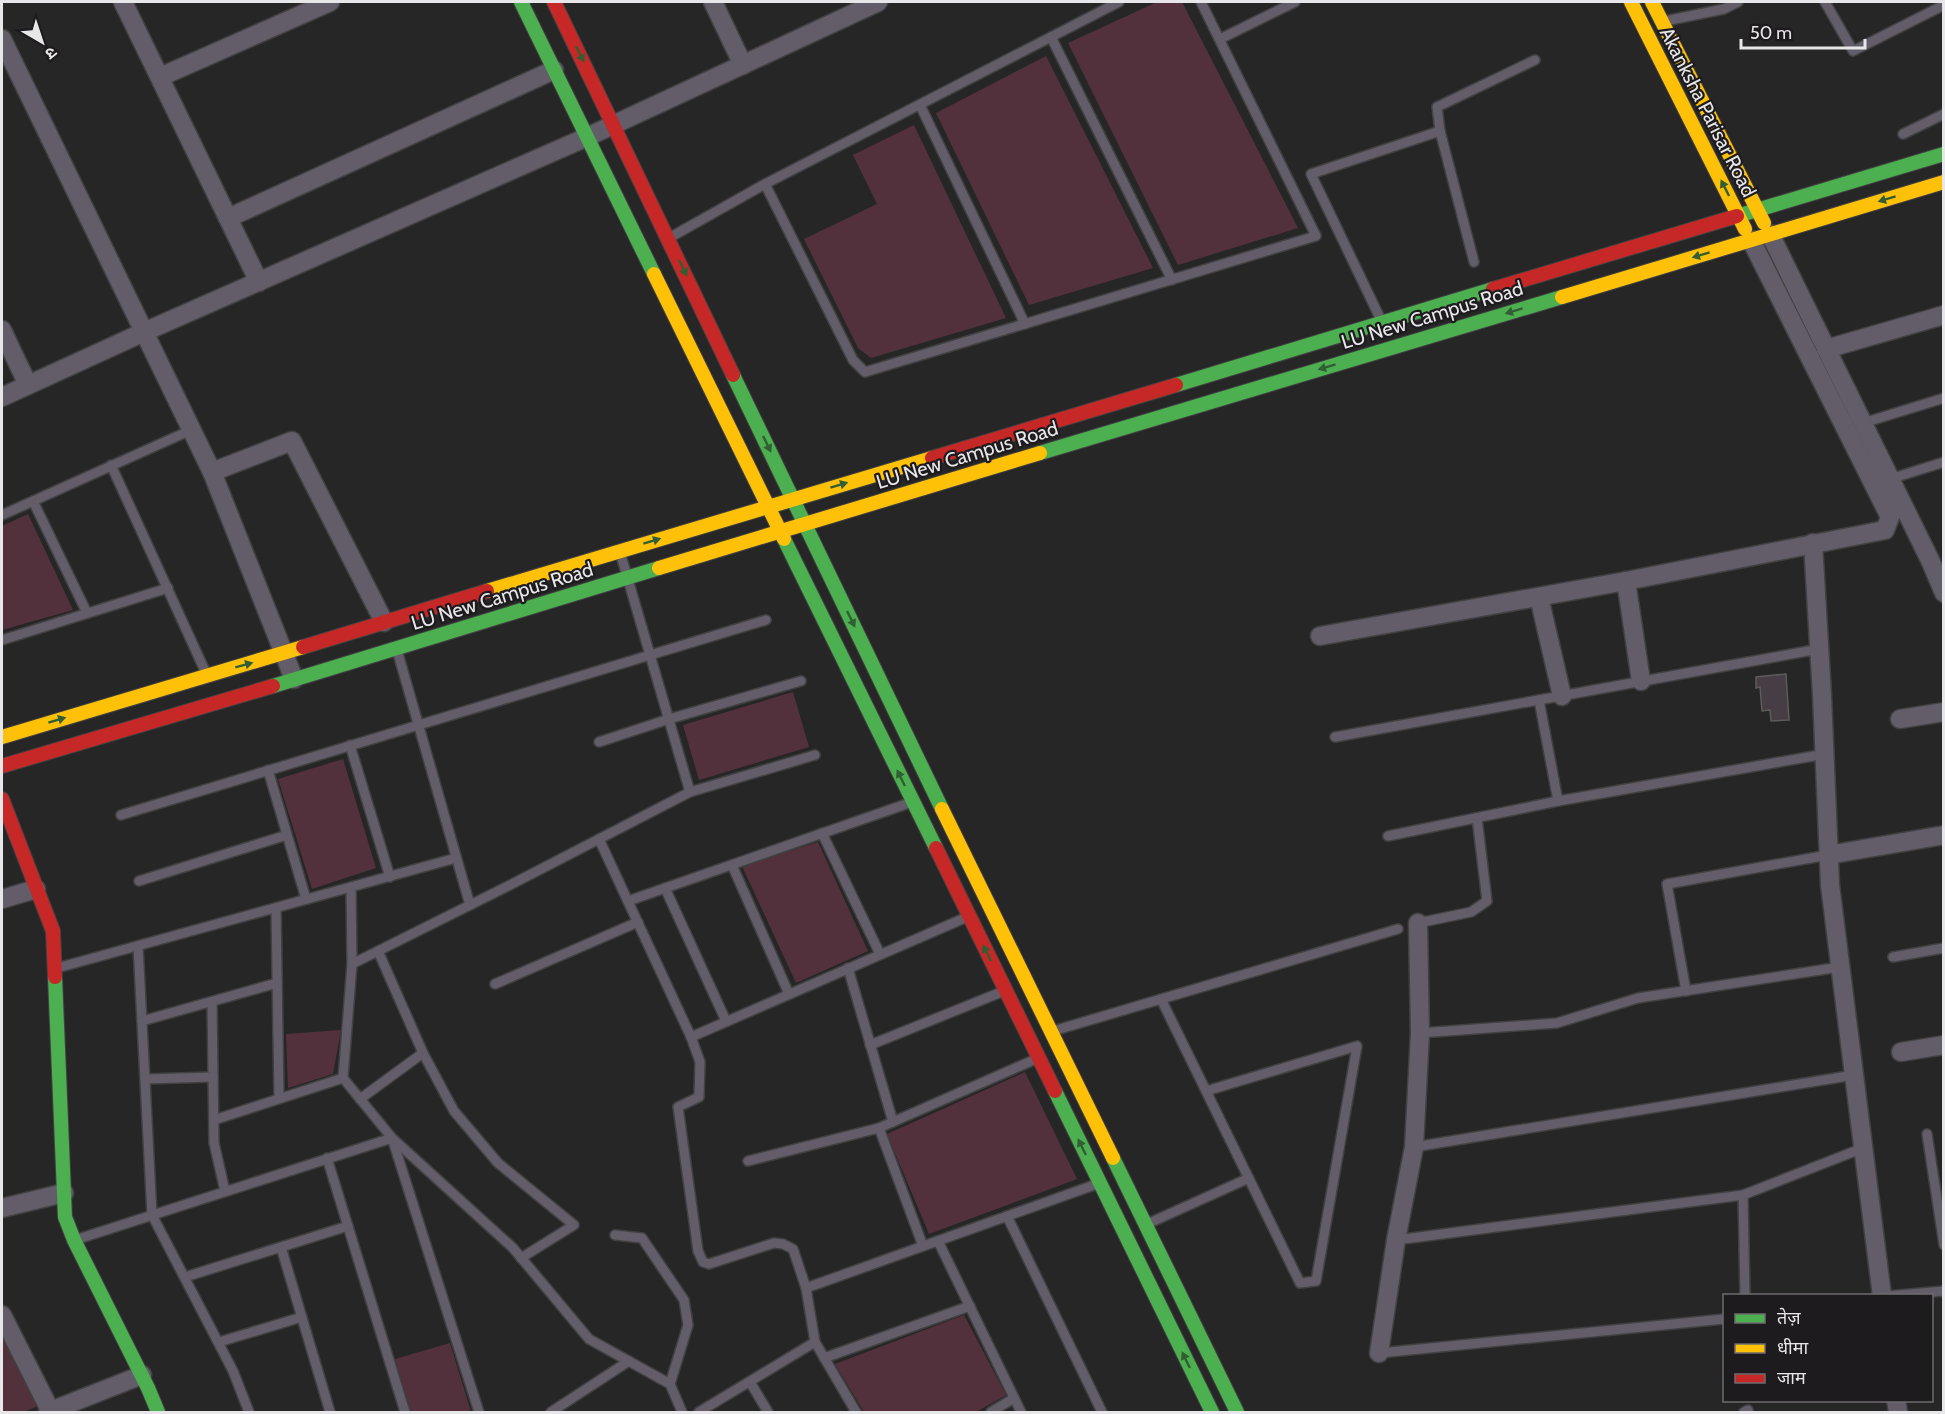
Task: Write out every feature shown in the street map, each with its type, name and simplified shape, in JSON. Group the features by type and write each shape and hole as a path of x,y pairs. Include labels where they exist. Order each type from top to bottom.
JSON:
{"street":[{"path":"123,2 259,282"},
{"path":"160,77 330,2"},
{"path":"521,2 767,506 1036,1001 1238,1413"},
{"path":"554,2 806,524 924,798 968,916 1212,1413"},
{"path":"713,2 743,64"},
{"path":"2,397 614,125 878,2"},
{"name":"Akanksha Parisar Road","path":"1631,2 1751,240"},
{"name":"Akanksha Parisar Road","path":"1652,2 1770,234"},
{"path":"2,39 212,472 294,679"},
{"path":"228,218 554,70"},
{"name":"LU New Campus Road","path":"2,766 806,524 1387,334 1738,215 1944,154"},
{"name":"LU New Campus Road","path":"2,737 793,498 1387,334 1751,240 1944,182"},
{"path":"1770,234 1890,479 1933,559 1944,593"},
{"path":"1320,636 1626,581 1885,530 1890,517 1751,240"},
{"path":"1826,349 1944,315"},
{"path":"2,330 28,385"},
{"path":"212,472 292,441 384,622"},
{"path":"1813,543 1830,885 1884,1294"},
{"path":"1626,581 1641,681"},
{"path":"1539,597 1562,696"},
{"path":"1900,719 1944,712"},
{"path":"2,799 53,932 65,1217 74,1240 142,1375 158,1413"},
{"path":"1828,855 1944,835"},
{"path":"2,899 36,889"},
{"path":"1379,1353 1396,1240 1414,1147 1420,1033 1418,923"},
{"path":"1014,1009 1036,1001"},
{"path":"1901,1052 1944,1045"},
{"path":"2,1208 64,1193"},
{"path":"2,1315 49,1412 142,1375"}],"lane":[{"path":"669,238 765,184 1119,2"},
{"path":"765,184 853,360 865,372 1316,236 1201,2"},
{"path":"1220,39 1294,2"},
{"path":"1645,29 1662,21 1724,9 1738,2"},
{"path":"1825,2 1853,51 1944,5"},
{"path":"1051,37 1172,280"},
{"path":"1474,262 1440,131 1437,108 1535,60"},
{"path":"920,105 1025,324"},
{"path":"1903,134 1944,114"},
{"path":"1387,334 1311,174 1440,131"},
{"path":"1863,423 1944,398"},
{"path":"2,515 191,430"},
{"path":"1890,479 1944,462"},
{"path":"111,465 207,675"},
{"path":"33,501 87,613"},
{"path":"619,550 690,792"},
{"path":"2,640 168,588"},
{"path":"121,815 766,620"},
{"path":"396,648 470,905"},
{"path":"1335,737 1819,649"},
{"path":"599,742 801,681"},
{"path":"1539,700 1558,801"},
{"path":"350,746 390,877"},
{"path":"1388,836 1558,801 1824,754"},
{"path":"352,964 690,792 815,755"},
{"path":"268,770 306,899"},
{"path":"628,901 924,798"},
{"path":"1418,923 1471,912 1487,901 1478,818"},
{"path":"822,833 880,954"},
{"path":"139,881 287,835"},
{"path":"600,839 691,1037 700,1062 699,1097 678,1107 698,1251 703,1262 709,1264 774,1243 793,1249 806,1288 815,1342 856,1413"},
{"path":"1686,991 1667,884 1828,855"},
{"path":"54,968 456,858"},
{"path":"732,865 789,994"},
{"path":"351,887 352,964 343,1078 392,1138 513,1248 589,1339 670,1384 682,1413"},
{"path":"665,888 726,1021"},
{"path":"276,908 279,1098"},
{"path":"691,1037 968,916"},
{"path":"495,984 638,922"},
{"path":"1051,1032 1398,929"},
{"path":"138,946 152,1215 234,1371 249,1413"},
{"path":"1893,957 1944,948"},
{"path":"378,951 423,1053 454,1111 498,1163 574,1225 521,1258"},
{"path":"1420,1033 1557,1023 1638,998 1840,966"},
{"path":"848,968 893,1122"},
{"path":"142,1021 277,983"},
{"path":"870,1045 1005,990"},
{"path":"1161,999 1206,1091 1249,1178 1300,1283 1316,1281 1357,1046 1206,1091"},
{"path":"212,1002 214,1143 225,1191"},
{"path":"360,1099 423,1053"},
{"path":"748,1161 879,1128 1038,1058"},
{"path":"1414,1147 1854,1075"},
{"path":"145,1079 213,1077"},
{"path":"214,1120 343,1078"},
{"path":"879,1128 922,1246"},
{"path":"1927,1134 1944,1245"},
{"path":"74,1240 392,1138"},
{"path":"392,1138 479,1413"},
{"path":"1396,1240 1743,1195 1863,1148"},
{"path":"327,1158 405,1413"},
{"path":"1146,1225 1249,1178"},
{"path":"806,1288 1100,1183"},
{"path":"1743,1195 1745,1294"},
{"path":"1007,1216 1102,1413"},
{"path":"185,1277 348,1226"},
{"path":"615,1235 642,1238 684,1300 688,1325 670,1384"},
{"path":"938,1241 1021,1413"},
{"path":"281,1247 330,1413"},
{"path":"1908,1294 1944,1291"},
{"path":"824,1358 970,1306"},
{"path":"219,1342 302,1317"},
{"path":"1379,1353 1723,1319"},
{"path":"699,1413 815,1342"},
{"path":"551,1413 629,1361"},
{"path":"750,1382 768,1413"},
{"path":"991,1413 1014,1398"}],"shaded area":[{"path":"1157,2 1182,2 1298,228 1178,265 1068,43"},
{"path":"1046,56 1153,268 1029,305 936,113"},
{"path":"914,125 1006,318 871,358 858,348 804,239 877,204 853,155"},
{"path":"28,514 73,610 2,630 2,526"},
{"path":"793,692 809,747 699,780 683,725"},
{"path":"343,759 376,868 312,889 278,779"},
{"path":"818,842 868,951 796,983 742,866"},
{"path":"341,1030 333,1074 288,1088 286,1034"},
{"path":"1025,1072 1077,1179 929,1234 887,1134"},
{"path":"964,1315 1006,1395 976,1412 864,1412 835,1364"},
{"path":"2,1335 38,1406 24,1412 2,1412"},
{"path":"450,1343 471,1412 411,1412 395,1359"}],"building":[{"path":"1786,674 1789,720 1771,721 1770,710 1762,711 1760,687 1756,688 1756,677"}],"traffic: fast":[{"path":"521,2 654,274"},
{"path":"1737,216 1944,154"},
{"path":"1176,385 1493,289"},
{"path":"1040,453 1562,297"},
{"path":"733,375 942,809"},
{"path":"784,539 936,848"},
{"path":"273,686 659,568"},
{"path":"55,977 65,1217 158,1412"},
{"path":"1055,1091 1212,1412"},
{"path":"1113,1158 1237,1412"}],"traffic: slow":[{"path":"1631,2 1745,229"},
{"path":"1652,2 1764,223"},
{"path":"1562,297 1944,182"},
{"path":"654,274 784,539"},
{"path":"659,568 1040,453"},
{"path":"487,591 932,458"},
{"path":"2,737 303,647"},
{"path":"942,809 1113,1158"}],"traffic: jam":[{"path":"554,2 733,375"},
{"path":"1493,289 1737,216"},
{"path":"932,458 1176,385"},
{"path":"303,647 487,591"},
{"path":"2,766 273,686"},
{"path":"2,799 53,931 55,977"},
{"path":"936,848 1055,1091"}]}
